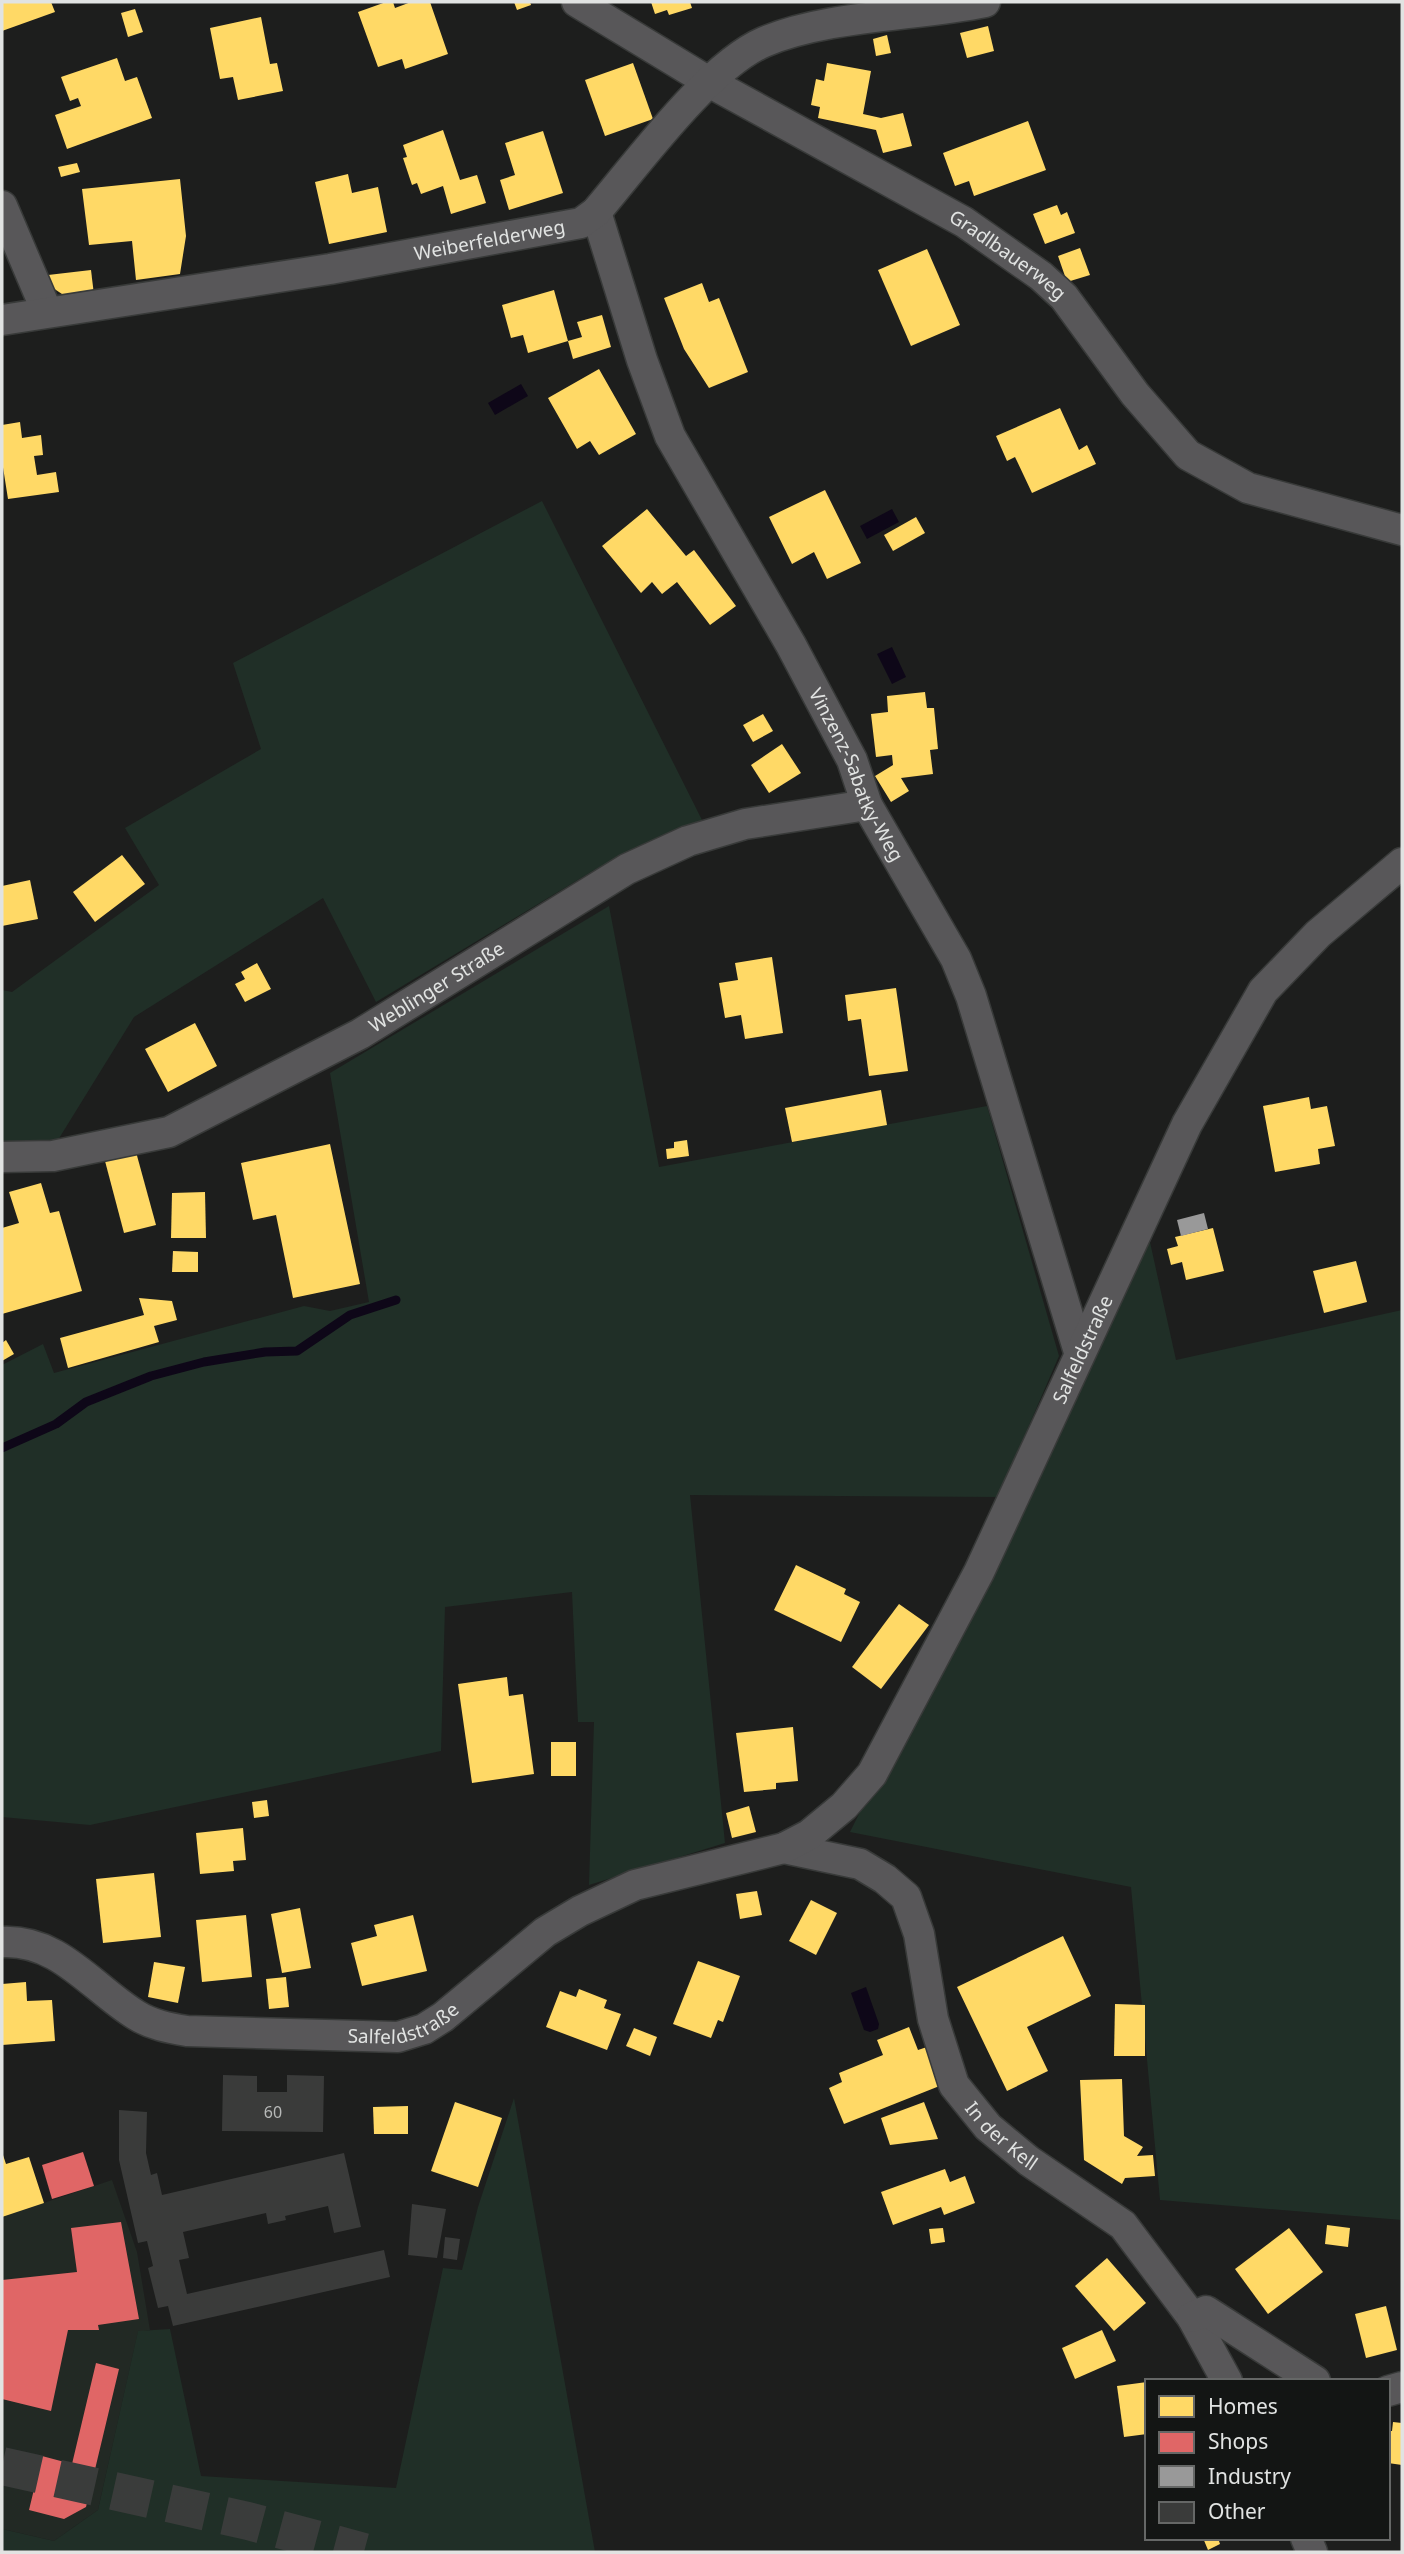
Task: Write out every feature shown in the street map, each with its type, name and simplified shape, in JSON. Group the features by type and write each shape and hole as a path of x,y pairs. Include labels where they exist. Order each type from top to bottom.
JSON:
{"street":[{"name":"Gradlbauerweg","path":"577,2 709,82 964,222 1041,276 1064,297 1135,394 1188,455 1248,488 1402,530"},
{"name":"Weiberfelderweg","path":"2,320 467,246 581,223 596,212 709,82 741,55 765,41 814,27 985,2"},
{"path":"2,205 47,312"},
{"name":"Vinzenz-Sabatky-Weg","path":"596,212 642,360 670,436 791,645 852,760 867,805 956,959 971,996 1079,1352"},
{"name":"Weblinger Straße","path":"2,1157 53,1156 169,1132 360,1034 627,869 688,841 745,824 867,805"},
{"name":"Salfeldstraße","path":"2,1942 35,1944 54,1953 136,2015 158,2026 187,2031 398,2037 424,2029 443,2017 545,1932 580,1911 635,1885 784,1848 808,1835 835,1813 872,1774 979,1572 1187,1124 1263,991 1318,934 1402,863"},
{"name":"Salfeldstraße","path":"784,1848 860,1864 885,1879 906,1897"},
{"name":"In der Kell","path":"906,1897 919,1934 933,2019 954,2085 988,2127 1029,2161 1123,2225 1192,2317 1226,2379"},
{"path":"1192,2317 1206,2311 1312,2379"}],"shaded area":[{"path":"521,384 528,396 495,415 488,403"},
{"path":"892,509 899,522 867,539 860,526"},
{"path":"892,647 906,677 892,684 877,654"},
{"path":"866,1987 879,2024 878,2029 870,2032 864,2030 851,1993"},
{"path":"112,2180 137,2252 150,2330 138,2332 98,2510 54,2541 2,2529 2,2217"}],"green space":[{"path":"542,501 702,820 596,869 376,1002 323,898 134,1017 58,1140 2,1150 2,990 12,992 159,885 125,828 261,749 233,663"},
{"path":"609,906 659,1167 987,1106 1059,1356 998,1497 690,1495 725,1843 589,1885 594,1722 578,1722 572,1592 445,1607 441,1751 90,1825 2,1817 2,1365 43,1344 54,1373 304,1306 330,1311 369,1302 330,1073"},
{"path":"1148,1233 1176,1360 1402,1310 1402,2220 1160,2200 1131,1887 850,1832"},
{"path":"514,2098 595,2552 2,2552 2,2529 54,2541 98,2510 138,2331 170,2329 201,2476 396,2488 443,2268 462,2270 478,2207"}],"building: Homes":[{"path":"2,2 51,2 55,12 2,31"},
{"path":"393,2 395,8 411,2 430,2 448,54 405,69 402,59 378,67 358,12"},
{"path":"514,2 530,2 531,5 517,10"},
{"path":"651,2 690,2 692,8 669,15 667,10 655,14"},
{"path":"135,9 143,32 128,37 121,13"},
{"path":"261,17 270,64 277,63 283,91 238,100 233,77 220,79 210,28"},
{"path":"988,26 994,51 967,58 960,33"},
{"path":"887,35 891,53 876,56 873,39"},
{"path":"117,58 125,81 137,77 152,118 67,149 55,115 81,106 78,98 70,101 61,77"},
{"path":"633,63 653,119 605,136 585,80"},
{"path":"827,63 871,71 863,114 881,118 903,113 912,146 883,153 876,130 818,118 820,107 811,105 816,79 824,81"},
{"path":"1028,121 1046,170 974,196 969,181 955,186 943,153"},
{"path":"443,130 460,180 477,175 486,203 451,214 443,186 421,194 417,183 412,185 403,158 407,157 403,145"},
{"path":"543,131 563,193 509,210 500,180 515,175 505,143"},
{"path":"77,163 80,172 61,177 58,167"},
{"path":"348,174 352,193 378,187 387,232 329,244 315,182"},
{"path":"180,179 186,236 180,274 136,280 132,241 89,245 82,189"},
{"path":"1057,205 1061,215 1067,212 1075,233 1045,244 1033,214"},
{"path":"1080,248 1090,275 1067,282 1058,256"},
{"path":"927,249 960,325 911,346 878,270"},
{"path":"91,270 94,295 68,298 50,286 48,275"},
{"path":"702,283 709,302 719,298 748,372 709,388 684,349 664,298"},
{"path":"554,290 568,341 528,353 523,335 511,338 502,305"},
{"path":"602,315 611,347 573,359 568,341 582,337 577,322"},
{"path":"599,369 636,434 599,455 590,441 577,449 548,398"},
{"path":"1060,408 1079,450 1087,445 1096,464 1032,493 1015,457 1007,461 996,436"},
{"path":"20,422 22,438 41,435 43,455 34,456 37,475 56,472 59,492 8,499 2,461 2,425"},
{"path":"825,490 861,563 827,579 814,552 792,564 769,517"},
{"path":"647,509 686,556 694,550 736,606 710,625 677,582 662,594 652,582 641,593 602,546"},
{"path":"916,517 925,533 893,551 884,535"},
{"path":"925,692 927,708 934,708 938,749 930,750 933,774 901,778 909,791 891,802 875,776 893,765 892,755 876,757 871,714 888,712 887,696"},
{"path":"763,714 773,731 753,742 743,725"},
{"path":"782,744 801,773 769,793 751,765"},
{"path":"122,855 145,884 95,922 73,892"},
{"path":"30,880 38,919 2,926 2,886"},
{"path":"772,957 783,1033 745,1039 741,1015 725,1018 719,983 738,980 735,963"},
{"path":"257,963 271,989 245,1002 235,984 245,979 241,972"},
{"path":"896,988 908,1071 869,1076 861,1019 848,1021 845,995"},
{"path":"195,1023 217,1066 168,1092 145,1049"},
{"path":"881,1090 887,1125 792,1142 785,1108"},
{"path":"1309,1097 1311,1109 1327,1106 1335,1146 1318,1149 1320,1164 1275,1172 1263,1106"},
{"path":"687,1140 689,1156 667,1159 666,1149 674,1148 674,1142"},
{"path":"330,1144 360,1284 293,1298 276,1215 253,1220 241,1163"},
{"path":"136,1152 156,1225 124,1233 105,1161"},
{"path":"41,1183 50,1213 59,1211 82,1291 2,1314 2,1228 19,1223 9,1192"},
{"path":"205,1192 206,1238 171,1238 172,1193"},
{"path":"1213,1228 1224,1271 1186,1280 1182,1262 1171,1265 1167,1249 1178,1246 1175,1237"},
{"path":"173,1251 198,1252 198,1272 172,1272"},
{"path":"1356,1261 1367,1302 1324,1313 1313,1271"},
{"path":"139,1298 172,1301 177,1320 154,1326 159,1342 68,1368 60,1338 144,1315"},
{"path":"6,1340 14,1354 2,1361 2,1343"},
{"path":"796,1565 846,1589 844,1594 860,1602 841,1642 774,1610"},
{"path":"899,1604 929,1625 881,1689 852,1667"},
{"path":"507,1677 509,1696 523,1694 534,1774 472,1783 458,1684"},
{"path":"793,1727 798,1781 776,1783 776,1789 744,1792 736,1733"},
{"path":"551,1742 576,1742 576,1776 551,1776"},
{"path":"267,1800 269,1816 254,1818 252,1802"},
{"path":"749,1806 756,1832 732,1838 726,1813"},
{"path":"243,1828 246,1860 233,1861 234,1871 200,1874 196,1833"},
{"path":"154,1873 161,1937 103,1943 96,1879"},
{"path":"757,1891 762,1915 740,1919 736,1894"},
{"path":"811,1900 837,1913 816,1955 789,1941"},
{"path":"300,1908 311,1968 282,1973 271,1914"},
{"path":"246,1915 252,1977 202,1982 196,1920"},
{"path":"413,1915 427,1971 362,1986 351,1943 377,1936 374,1925"},
{"path":"1063,1936 1091,1996 1027,2027 1048,2071 1007,2091 957,1987"},
{"path":"698,1961 740,1976 723,2022 718,2020 711,2038 673,2024"},
{"path":"154,1962 185,1967 178,2003 148,1997"},
{"path":"286,1977 289,2007 269,2009 266,1979"},
{"path":"26,1982 27,2001 52,2000 55,2041 2,2045 2,1984"},
{"path":"579,1989 607,2000 604,2008 621,2014 607,2050 546,2027 560,1991 576,1997"},
{"path":"1115,2004 1145,2005 1145,2056 1114,2056"},
{"path":"909,2027 918,2050 927,2047 942,2085 844,2124 829,2088 842,2082 839,2073 883,2055 877,2040"},
{"path":"634,2028 657,2037 650,2056 626,2046"},
{"path":"1122,2079 1124,2136 1143,2147 1137,2156 1153,2155 1155,2176 1125,2178 1122,2184 1084,2160 1080,2080"},
{"path":"455,2102 502,2118 478,2187 431,2171"},
{"path":"924,2102 938,2139 890,2145 881,2118"},
{"path":"408,2106 408,2134 374,2134 373,2107"},
{"path":"2,2152 6,2164 29,2157 44,2203 2,2217"},
{"path":"945,2169 950,2182 965,2176 975,2203 944,2215 941,2207 893,2225 881,2192"},
{"path":"1327,2225 1350,2228 1348,2247 1325,2244"},
{"path":"943,2228 945,2242 931,2244 929,2229"},
{"path":"1289,2228 1323,2272 1268,2314 1235,2269"},
{"path":"1107,2258 1146,2303 1114,2331 1075,2286"},
{"path":"1386,2306 1397,2350 1366,2358 1355,2314"},
{"path":"1102,2330 1116,2361 1075,2379 1062,2348"},
{"path":"1145,2382 1145,2434 1124,2437 1117,2386"},
{"path":"1393,2422 1402,2423 1402,2465 1390,2463"},
{"path":"1204,2540 1219,2540 1220,2544 1208,2550"}],"building: Shops":[{"path":"83,2152 94,2186 52,2199 42,2165"},
{"path":"121,2222 139,2319 98,2325 99,2330 68,2330 51,2411 2,2399 2,2280 77,2272 71,2228"},
{"path":"96,2363 119,2369 86,2507 64,2519 29,2510 42,2456 72,2464"}],"building: Industry":[{"path":"1204,1213 1208,1229 1181,1236 1177,1220"}],"building: Other":[{"path":"223,2075 257,2076 257,2092 287,2092 287,2075 324,2076 323,2132 222,2131"},
{"path":"119,2110 147,2112 146,2153 151,2175 157,2173 162,2195 344,2153 361,2227 334,2233 328,2206 285,2216 286,2220 268,2224 266,2213 183,2232 189,2258 179,2260 187,2294 384,2250 390,2277 173,2326 168,2306 158,2308 148,2268 153,2266 147,2241 138,2243 119,2160"},
{"path":"412,2204 446,2209 437,2258 408,2255"},
{"path":"445,2237 460,2239 457,2260 443,2258"}],"waterway":[{"path":"2,1448 56,1424 86,1402 151,1376 204,1362 265,1352 297,1351 350,1315 396,1300"}],"tunnel":[{"path":"2,2466 248,2521 364,2552"}]}
